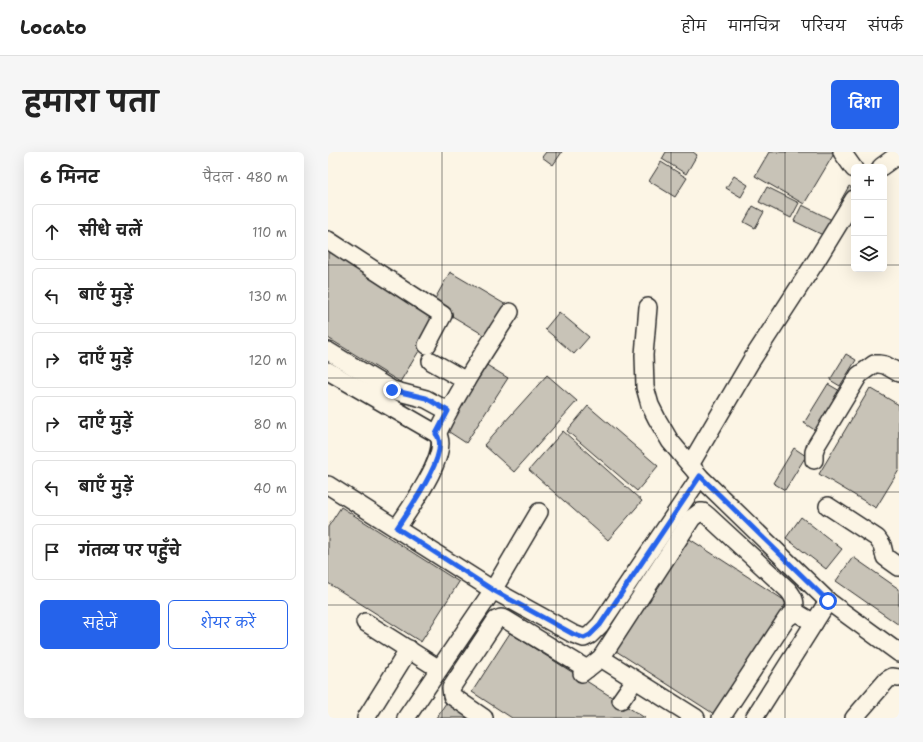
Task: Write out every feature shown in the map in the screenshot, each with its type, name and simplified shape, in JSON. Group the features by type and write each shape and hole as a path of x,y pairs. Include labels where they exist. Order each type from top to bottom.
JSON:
{"street":[{"path":"842,152 851,165"},
{"path":"885,164 899,154"},
{"path":"328,485 493,590 573,634 584,638 590,635 600,625 695,471 751,361 801,286 853,200"},
{"path":"328,240 443,315 429,353 466,381"},
{"path":"648,307 644,355 645,387 650,405 670,441 695,471 828,601 899,653"},
{"path":"436,434 466,381 510,312"},
{"path":"328,351 392,390 426,398 448,411"},
{"path":"814,460 816,446 859,375 874,364 885,365 899,373"},
{"path":"328,371 436,434 440,438 441,446 437,461 397,528"},
{"path":"828,506 877,538 882,546 884,557 899,567"},
{"path":"406,718 493,590 539,512"},
{"path":"484,718 452,696 451,688 496,620 501,618 506,619 585,671 601,658 692,518 700,512 703,512 708,516 788,590 794,597 794,613"},
{"path":"754,718 828,601"},
{"path":"721,718 786,618 794,613 799,614 814,623"},
{"path":"365,622 439,669"},
{"path":"366,718 409,650"},
{"path":"601,658 688,716"},
{"path":"854,718 887,680 892,677 899,678"},
{"path":"622,700 636,680"}],"building":[{"path":"546,152 562,152 553,165 542,157"},
{"path":"666,152 693,152 697,155 686,174 662,159"},
{"path":"769,152 835,152 804,204 755,176"},
{"path":"661,162 687,178 675,197 649,181"},
{"path":"734,176 748,185 741,197 726,188"},
{"path":"849,186 851,187 851,200 849,204 841,200"},
{"path":"767,187 799,203 791,218 759,202"},
{"path":"802,205 836,222 827,237 794,221"},
{"path":"753,206 764,212 755,228 744,222"},
{"path":"328,247 441,315 400,382 328,338"},
{"path":"450,272 508,306 489,338 432,304"},
{"path":"559,312 589,337 574,354 545,329"},
{"path":"846,354 856,360 840,386 830,380"},
{"path":"485,364 508,378 466,443 443,428"},
{"path":"547,375 577,401 514,472 484,445"},
{"path":"828,384 840,391 816,431 804,423"},
{"path":"870,388 899,405 899,470 876,508 819,474"},
{"path":"588,406 658,466 637,491 567,431"},
{"path":"563,431 642,501 608,540 529,470"},
{"path":"794,448 806,456 785,490 773,483"},
{"path":"341,507 459,582 421,642 328,583 328,527"},
{"path":"801,517 842,549 826,569 786,538"},
{"path":"688,538 787,602 714,714 616,651"},
{"path":"853,557 899,589 899,625 836,581"},
{"path":"510,633 645,718 512,718 472,692"},
{"path":"446,703 469,718 436,718"}],"route":[{"path":"392,390 426,398 448,411 436,434 440,438 441,446 434,468 397,528 493,590 579,637 584,638 590,635 600,625 700,476 828,601"}]}
